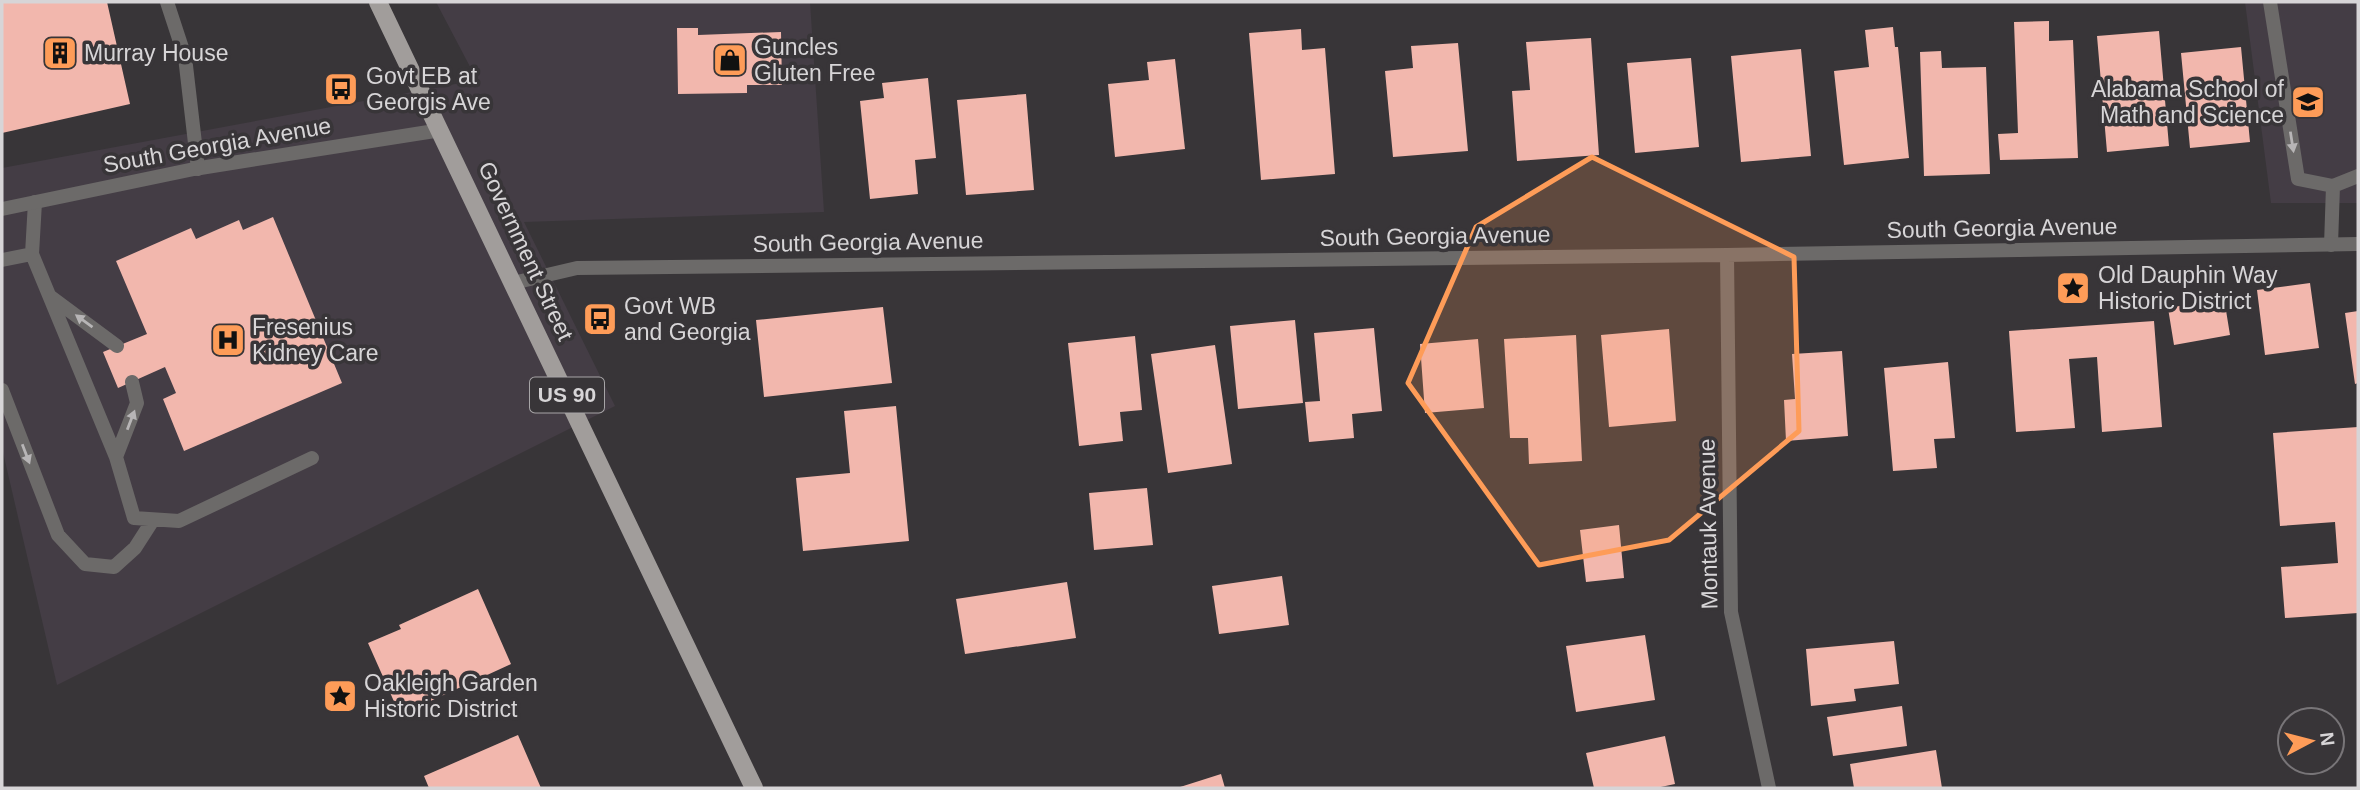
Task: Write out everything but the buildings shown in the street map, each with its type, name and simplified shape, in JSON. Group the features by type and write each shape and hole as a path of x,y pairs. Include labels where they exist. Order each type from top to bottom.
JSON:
{"main road":[{"name":"Government Street","path":"378,2 754,788"}],"street":[{"path":"167,2 185,57 198,169"},
{"path":"2270,2 2298,179 2333,186 2358,176"},
{"name":"South Georgia Avenue","path":"2,209 198,169 441,130"},
{"path":"2331,245 2333,186"},
{"path":"35,202 33,254 116,457 134,518 179,521 312,458"},
{"name":"South Georgia Avenue","path":"513,283 584,268 1727,255 2358,244"},
{"path":"2,260 33,254"},
{"name":"Montauk Avenue","path":"1727,255 1731,612 1769,788"},
{"path":"51,297 117,346"},
{"path":"116,457 137,403 132,382"},
{"path":"2,390 58,535 85,564 114,567 135,548 153,520"}],"highlighted area":[{"path":"1592,157 1794,257 1799,431 1669,540 1539,565 1408,383 1476,227"}],"shaded area":[{"path":"436,2 810,2 824,212 524,222 615,406 57,685 2,448 2,168 477,80"},
{"name":"Alabama School of Math and Science","path":"2245,2 2358,2 2358,203 2271,203"}],"place":[{"name":"Murray House","path":"60,53"},
{"name":"Guncles Gluten Free","path":"730,60"},
{"name":"Govt EB at Georgis Ave","path":"341,89"},
{"name":"Alabama School of Math and Science","path":"2308,102"},
{"name":"Old Dauphin Way Historic District","path":"2073,288"},
{"name":"Govt WB and Georgia","path":"600,319"},
{"name":"Fresenius Kidney Care","path":"228,340"},
{"name":"Oakleigh Garden Historic District","path":"340,696"}]}
